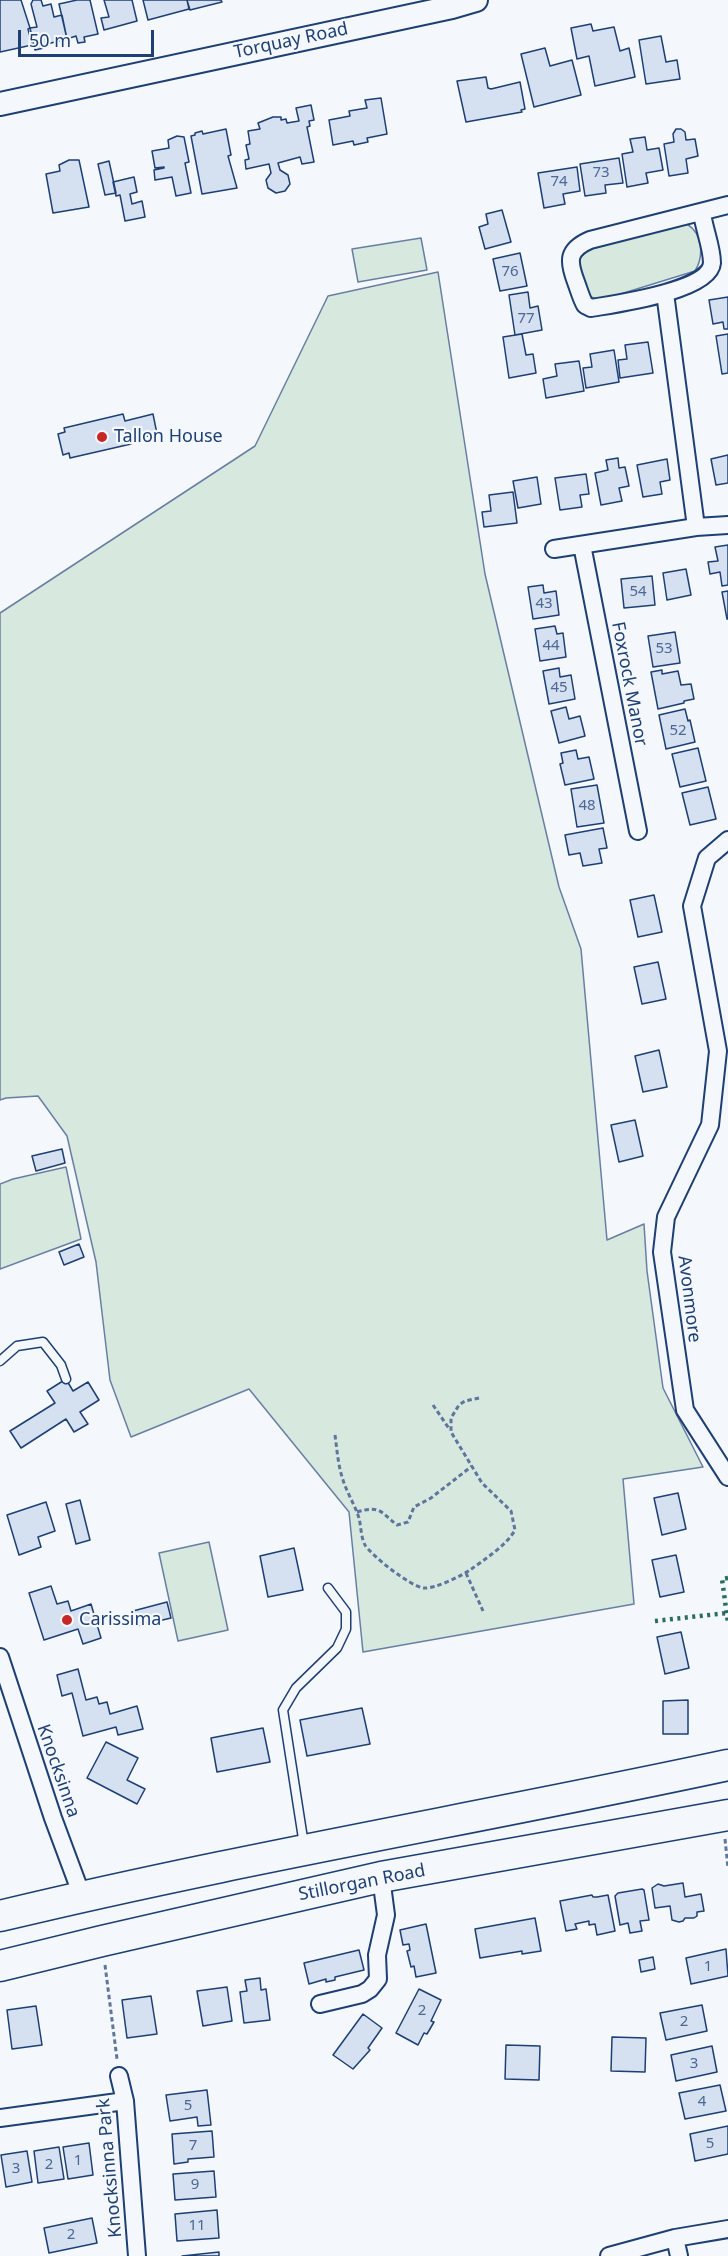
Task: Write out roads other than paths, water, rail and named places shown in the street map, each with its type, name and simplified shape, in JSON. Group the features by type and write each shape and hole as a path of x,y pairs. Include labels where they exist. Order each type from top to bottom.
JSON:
{"highway":[{"path":"0,1916 82,1896 304,1849 728,1765"},
{"name":"Stillorgan Road","path":"0,1966 381,1877 724,1816"}],"street":[{"name":"Torquay Road","path":"0,104 476,0"},
{"path":"702,213 712,264 700,280 666,293 599,307 588,307 582,299 570,266 572,253 579,245 590,240 728,205"},
{"path":"666,293 696,526"},
{"path":"554,549 696,526 728,525"},
{"name":"Foxrock Manor","path":"582,545 638,831"},
{"name":"Avonmore","path":"728,840 707,858 692,906 723,1050 710,1125 666,1217 662,1252 685,1410 728,1477"},
{"name":"Knocksinna","path":"0,1658 53,1818 82,1896"},
{"path":"320,2004 362,1994 370,1989 378,1979 377,1955 386,1914 381,1877"},
{"name":"Knocksinna Park","path":"119,2076 125,2101 137,2256"},
{"path":"0,2118 125,2101"},
{"path":"609,2256 675,2238 728,2229"},
{"path":"675,2238 679,2256"}],"lane":[{"path":"0,1361 17,1346 43,1342 61,1365 66,1379"},
{"path":"304,1849 283,1710 296,1688 337,1648 346,1629 346,1612 328,1588"}],"place":[{"name":"Tallon House","path":"102,437"},
{"name":"Carissima","path":"67,1620"}]}
